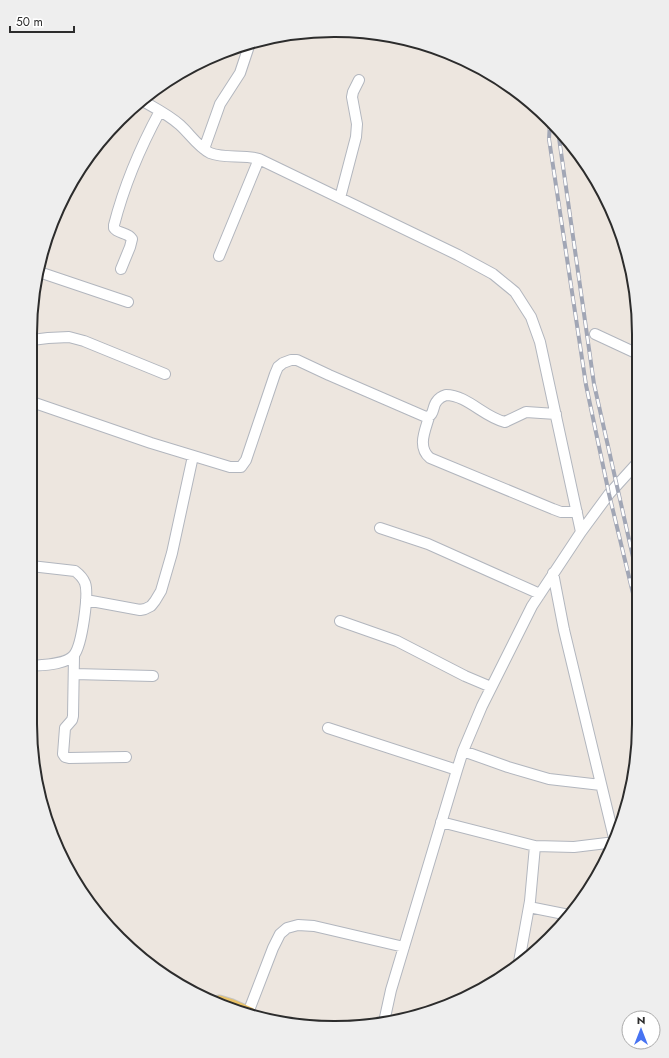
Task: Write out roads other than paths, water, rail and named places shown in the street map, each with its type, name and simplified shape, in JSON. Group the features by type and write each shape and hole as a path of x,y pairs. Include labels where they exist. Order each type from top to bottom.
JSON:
{"street":[{"path":"204,149 220,104 240,73 248,50"},
{"path":"340,198 356,137 357,124 352,97 359,80"},
{"path":"147,103 181,126 210,153 219,155 247,156 259,159 458,255 493,274 515,292 531,317 537,330 546,362 581,532"},
{"path":"121,269 132,239 130,235 116,231 114,229 114,225 140,152 160,111"},
{"path":"219,256 259,159"},
{"path":"44,274 128,302"},
{"path":"595,334 632,351"},
{"path":"37,339 70,338 84,342 165,374"},
{"path":"37,404 151,443 230,467 241,467 246,460 278,367 291,360 297,360 422,416 429,417"},
{"path":"556,414 526,412 505,422 456,397 446,395 436,401 432,414 429,417 423,449 430,458 553,509 562,512 577,512"},
{"path":"86,600 140,610 146,609 156,601 161,591 172,554 193,456"},
{"path":"385,1016 391,990 457,770 463,751 482,706 532,606 581,532 610,494 632,469"},
{"path":"380,528 428,544 540,594"},
{"path":"37,567 75,571 81,576 85,583 86,600 81,639 74,656 73,716 72,720 66,725 64,732 63,754 65,757 69,758 126,757"},
{"path":"553,573 564,630 612,829"},
{"path":"340,621 397,641 465,676 491,687"},
{"path":"37,665 66,661 74,656"},
{"path":"74,674 153,676"},
{"path":"328,728 457,770"},
{"path":"463,751 508,767 549,779 601,785"},
{"path":"441,822 535,846 574,847 606,843"},
{"path":"520,957 529,907 535,846"},
{"path":"529,907 563,914"},
{"path":"251,1009 273,948 280,934 287,928 298,925 314,926 404,947"}],"railway":[{"path":"550,129 549,139 586,385 609,494 632,589"},
{"path":"559,139 594,384 632,553"}]}
